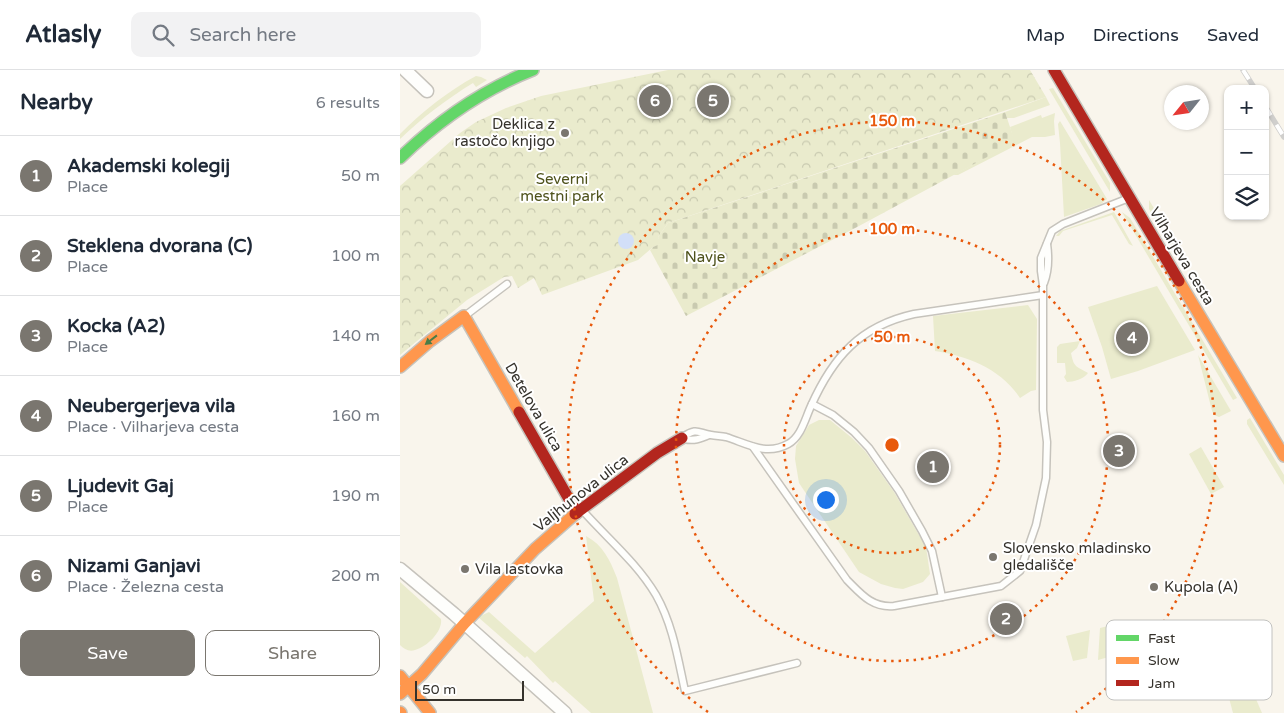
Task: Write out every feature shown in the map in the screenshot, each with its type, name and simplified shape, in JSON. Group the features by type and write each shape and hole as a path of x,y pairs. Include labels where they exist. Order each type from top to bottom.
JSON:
{"street":[{"path":"405,70 427,91"},
{"path":"400,158 430,130 460,107 517,73 533,70"},
{"name":"Vilharjeva cesta","path":"1054,70 1284,456"},
{"path":"400,367 430,341 464,316"},
{"name":"Detelova ulica","path":"464,316 579,511"},
{"name":"Valjhunova ulica","path":"404,690 422,674 464,624 535,549 579,511 657,453 682,438"},
{"path":"400,569 565,713"},
{"path":"400,676 404,690 430,713"}],"lane":[{"path":"753,447 847,580 865,598 882,607 1001,586 1020,571 1031,545 1046,478 1047,442 1043,410 1043,285 1041,258 1052,231 1062,224 1130,198"},
{"path":"464,316 507,284"},
{"path":"682,438 691,441 709,435 724,437 768,450 790,444 798,436 824,379 833,365 856,342 886,321 914,314 1043,295"},
{"path":"812,404 833,415 854,432 869,448 899,491 932,551 942,597"},
{"path":"579,511 632,562 657,597 671,628 685,691 797,663"}],"green space":[{"name":"Severni mestni park","path":"668,70 1030,70 1046,97 668,223 658,237 661,244 653,247 638,260 542,295 534,278 518,288 512,276 504,277 467,300 400,355 400,186 460,133 476,122 506,108 541,96"},
{"path":"476,76 487,80 476,87 473,83 454,95 400,139 400,134 427,109"},
{"path":"1053,88 1110,183 1110,192 1049,89"},
{"path":"1046,97 1050,105 1014,118 1007,118 1005,112"},
{"name":"Navje","path":"1005,112 1015,142 686,316 650,250 660,244 658,237 668,223"},
{"path":"1055,113 1055,135 1032,137 958,175 953,175 1014,142 1010,127 1041,115 1042,118"},
{"path":"1060,121 1107,199 1101,204 1064,217 1058,124"},
{"path":"1149,200 1189,266 1185,269 1149,209"},
{"path":"1114,212 1133,246 1129,244 1112,215 1063,231 1059,236 1056,236 1060,231"},
{"path":"1122,212 1130,218 1237,398 1233,400"},
{"path":"1157,286 1195,350 1111,379 1088,307"},
{"path":"1028,305 1037,319 1036,390 1020,398 1003,379 983,366 960,356 935,351 933,316"},
{"path":"1080,341 1077,348 1071,353 1072,358 1076,366 1088,373 1078,380 1067,382 1064,377 1066,374 1065,363 1057,363 1057,347 1060,344"},
{"path":"1198,355 1231,411 1219,417 1214,415 1212,411"},
{"path":"1250,418 1284,475 1284,485 1247,424 1247,420"},
{"path":"819,420 830,420 852,438 865,451 894,492 926,547 930,574 923,582 903,589 895,588 881,584 859,572 799,483 795,459 796,446 809,425"},
{"path":"1201,447 1224,487 1211,494 1189,454"},
{"path":"586,536 597,544 605,554 617,578 653,713 591,713 555,681 553,683 527,656 525,658 478,617 489,612 535,653 594,601"},
{"path":"400,582 441,619 441,624 433,638 424,646 413,651 407,650 400,645"},
{"path":"1106,626 1106,658 1098,660 1100,628"},
{"path":"1090,630 1087,658 1073,661 1066,636"},
{"path":"1230,700 1256,700 1262,713 1233,713"}],"water":[{"path":"626,233 634,241 626,249 618,241"}],"railway":[{"path":"1243,70 1252,85"},
{"path":"1269,113 1284,137"}],"traffic: fast":[{"path":"400,158 430,131 462,107 496,87 533,70"}],"traffic: slow":[{"path":"1179,281 1284,456"},
{"path":"400,367 430,341 464,316 519,412"},
{"path":"400,694 422,674 464,624 535,549 575,514"},
{"path":"400,676 430,713"}],"traffic: jam":[{"path":"1054,70 1179,281"},
{"path":"519,412 577,513"},
{"path":"575,514 657,453 682,438"}],"place":[{"name":"Nizami Ganjavi","path":"655,101"},
{"name":"Ljudevit Gaj","path":"713,101"},
{"name":"Deklica z rastočo knjigo","path":"565,133"},
{"name":"Neubergerjeva vila","path":"1132,338"},
{"name":"Kocka (A2)","path":"1119,451"},
{"name":"Akademski kolegij","path":"933,467"},
{"name":"Slovensko mladinsko gledališče","path":"993,557"},
{"name":"Vila lastovka","path":"465,569"},
{"name":"Kupola (A)","path":"1154,587"},
{"name":"Steklena dvorana (C)","path":"1006,619"}]}
